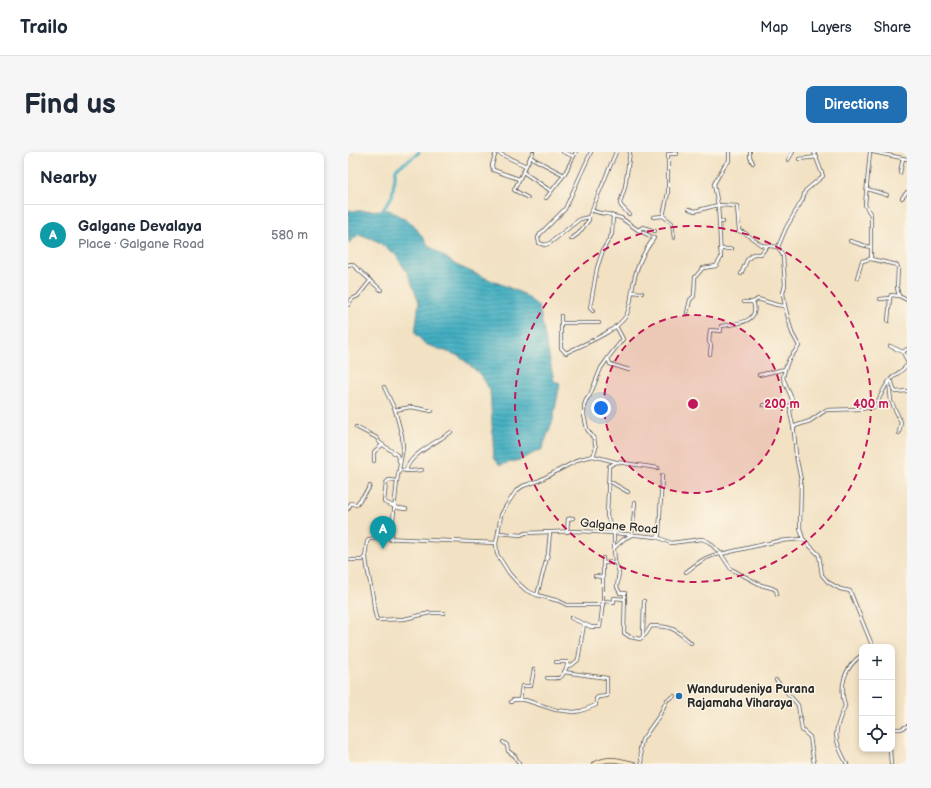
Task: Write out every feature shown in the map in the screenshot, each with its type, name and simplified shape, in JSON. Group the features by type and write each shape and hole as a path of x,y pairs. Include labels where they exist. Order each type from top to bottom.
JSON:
{"street":[{"path":"519,179 493,170 492,165 496,152 526,166"},
{"path":"563,152 573,156"},
{"path":"546,198 564,174 576,152"},
{"path":"589,217 580,219 550,243 545,245 539,243 538,238 540,234 565,209 591,152"},
{"path":"571,239 589,220 616,152"},
{"path":"629,214 620,203 630,152"},
{"path":"663,216 668,193 668,154 677,154 677,152"},
{"path":"687,313 690,300 694,296 696,277 703,268 716,266 721,258 718,205 714,184 724,166 729,161 730,152"},
{"path":"750,152 750,157 754,163"},
{"path":"788,160 793,152"},
{"path":"778,247 786,228 803,199 805,191 823,176 814,152"},
{"path":"870,152 865,205 871,215 871,259"},
{"path":"873,152 907,159"},
{"path":"528,198 514,190 531,153"},
{"path":"530,157 564,174"},
{"path":"799,159 816,157"},
{"path":"900,173 903,158"},
{"path":"523,172 551,191"},
{"path":"867,189 887,195"},
{"path":"902,198 907,192"},
{"path":"689,209 695,211 718,205 737,206 738,230 745,233 761,245 778,247"},
{"path":"561,316 561,348 566,353 613,329 625,316 630,305 634,275 639,262 654,238 638,230 621,218 611,214 598,214 592,210"},
{"path":"593,311 590,308 594,282 603,250 612,234 613,216"},
{"path":"653,217 663,216 672,223 674,238"},
{"path":"638,230 643,227 655,231"},
{"path":"850,241 871,247"},
{"path":"741,274 747,260 753,254 761,254 768,246"},
{"path":"778,247 783,256 786,285 783,293 785,306 792,333 799,346 789,359 784,369 783,378 792,399 790,412 801,480 800,528 803,539 819,555 822,575 828,582 840,589 850,591 872,644"},
{"path":"720,248 732,249"},
{"path":"857,278 862,261 871,259 897,265 897,288 899,296"},
{"path":"348,265 353,264 381,290"},
{"path":"348,305 352,299 358,296 370,281"},
{"path":"632,292 642,293"},
{"path":"880,299 890,298 891,295 899,296 907,300"},
{"path":"888,321 890,298"},
{"path":"744,302 753,302 758,299 785,306"},
{"path":"710,354 710,330 721,331 721,326 742,323 750,320 753,315 753,302"},
{"path":"562,323 599,323"},
{"path":"593,456 596,448 594,439 587,429 584,406 602,368 623,339 616,326"},
{"path":"890,346 903,352 907,361"},
{"path":"903,352 907,349"},
{"path":"608,358 610,360 610,364 629,370"},
{"path":"794,431 795,426 810,421 826,410 875,407 888,381 898,372 905,369 907,365"},
{"path":"759,375 784,369"},
{"path":"888,381 892,382 896,392 907,391"},
{"path":"888,381 891,400 901,422 899,433"},
{"path":"384,387 395,410 402,436 403,448 397,481 391,540"},
{"path":"764,405 791,406"},
{"path":"395,410 411,407 432,411"},
{"path":"356,427 377,438 382,445 397,455 400,463"},
{"path":"406,471 408,463 419,453 451,432"},
{"path":"374,461 374,452 382,445"},
{"path":"498,533 501,514 516,491 523,486 538,481 580,459 593,456 617,462 658,468"},
{"path":"617,462 609,466 607,516 614,533 615,562 619,572 617,588 620,593 625,593 624,634 640,639 651,626 663,626 675,629 691,643"},
{"path":"400,470 422,470"},
{"path":"657,537 659,535 662,475"},
{"path":"397,481 389,480 386,483 384,500 386,504 406,509"},
{"path":"609,480 628,492"},
{"path":"348,509 350,503 356,505 361,497 366,495 370,486"},
{"path":"512,498 502,513 496,543 497,554 509,573 527,591 537,595 559,601 567,605 602,605"},
{"path":"614,548 624,539 632,535 635,502"},
{"path":"567,532 568,519 573,518"},
{"path":"537,595 548,554 550,532"},
{"name":"Galgane Road","path":"498,533 520,535 525,533 550,532 614,533 657,537 671,543 702,539 709,542 721,554 731,569 760,585 776,590 778,594"},
{"path":"444,613 430,612 404,619 377,620 374,613 373,599 365,557 367,542 369,539 382,538 391,540 496,543"},
{"path":"686,572 712,555 778,541 803,539"},
{"path":"348,560 362,560 365,557"},
{"path":"571,618 591,627 600,627 603,601 603,558"},
{"path":"603,563 615,562"},
{"path":"595,576 603,577"},
{"path":"603,601 614,602 614,598 625,599"},
{"path":"643,636 644,601"},
{"path":"547,678 557,679 563,676 567,666 572,665 578,660 584,624"},
{"path":"847,764 839,748 835,734 838,722 845,706 842,698 844,678 852,664 859,658"},
{"path":"556,662 567,662 567,666"},
{"path":"520,700 522,686 531,686 534,669"},
{"path":"511,702 513,700 525,700 556,710 574,712 596,705 596,699 598,697 607,696 607,678 564,672"},
{"path":"776,680 798,705 802,730 810,737 814,764"},
{"path":"642,764 640,749 642,740 660,716 667,700 674,696"},
{"path":"895,729 900,729 907,726"},
{"path":"502,742 507,745 508,751 515,756 519,764"},
{"path":"890,752 891,764"},
{"path":"594,764 606,759 634,764"}],"water":[{"path":"348,210 389,210 413,224 429,246 456,265 524,294 539,307 554,381 560,383 553,420 542,449 520,460 500,465 494,458 490,390 480,374 459,356 425,344 415,333 419,302 408,274 395,254 377,241 359,234 349,243"}],"waterway":[{"path":"383,210 392,196 396,169 419,152"}],"place":[{"name":"Galgane Devalaya","path":"383,549"},
{"name":"Wandurudeniya Purana Rajamaha Viharaya","path":"679,696"}]}
